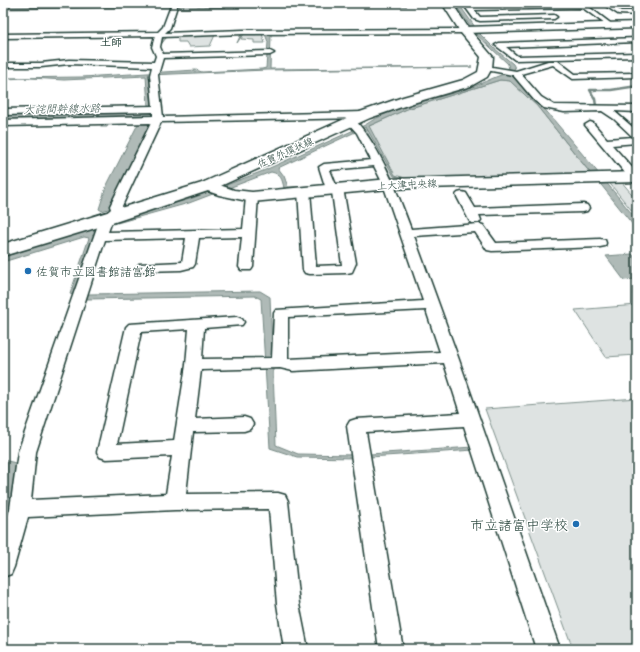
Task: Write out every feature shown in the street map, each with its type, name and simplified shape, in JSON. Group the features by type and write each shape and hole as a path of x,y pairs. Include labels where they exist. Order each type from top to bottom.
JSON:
{"main road":[{"path":"447,3 469,30 486,57 486,68"},
{"name":"佐賀外環状線","path":"3,250 106,219 215,189 359,124 408,100 467,83 483,74 486,68"}],"street":[{"path":"3,567 20,509 27,452 106,219 117,210 116,206 157,115 155,71 160,56 156,47 159,34 166,28 175,3"},
{"path":"604,3 620,13 637,12"},
{"path":"554,17 480,19 476,18 469,8 583,4 609,24"},
{"path":"540,5 595,56"},
{"path":"631,7 637,12"},
{"path":"3,36 469,30 609,24 637,25"},
{"path":"637,40 498,45 514,58 552,60 595,56 637,55"},
{"path":"160,56 268,53"},
{"path":"486,68 516,73 552,60"},
{"path":"552,60 573,79 637,75"},
{"path":"3,69 7,65 41,65 69,62 155,71"},
{"path":"31,76 41,65"},
{"path":"516,73 538,99 547,106 564,109 591,104 603,108 617,117 637,136"},
{"path":"603,108 637,110"},
{"path":"3,112 157,115 359,124 389,184 450,357 548,649"},
{"path":"3,123 113,121 157,115"},
{"path":"590,126 633,174"},
{"path":"604,142 637,140"},
{"path":"304,191 310,270 347,269 349,263 333,187 324,167 378,163"},
{"path":"312,171 326,170"},
{"name":"上大津中央線","path":"215,189 237,196 252,197 333,187 599,178 633,174"},
{"path":"462,195 479,228 492,247 600,242"},
{"path":"246,268 252,197"},
{"path":"470,212 583,208"},
{"path":"164,235 167,221"},
{"path":"406,233 479,228"},
{"path":"101,236 248,233"},
{"path":"144,267 181,266 188,264 194,234"},
{"path":"280,363 281,313 431,305"},
{"path":"182,448 106,452 134,327 237,322"},
{"path":"175,502 194,366 197,324"},
{"path":"194,366 280,363 292,366 450,357"},
{"path":"391,649 356,426 471,419"},
{"path":"185,426 244,424"},
{"path":"20,509 175,502 278,501 288,604 296,649"}],"shaded area":[{"path":"254,3 256,3 256,6 347,5 347,3 350,3 351,5 407,6 179,8 180,5 183,5 184,7 253,6"},
{"path":"454,3 458,3 475,27 628,23 637,19 637,21 631,24 478,32 513,64 515,68 511,74 512,76 542,106 600,175 592,175 537,106 510,81 500,80 407,109 369,126 395,175 405,178 394,176 366,127 278,168 284,176 288,187 313,186 287,190 284,188 282,180 279,176 271,172 189,203 117,223 116,221 120,219 190,199 263,171 365,125 389,112 471,87 506,73 509,70 508,64 474,32"},
{"path":"170,5 169,7 3,9 3,7"},
{"path":"244,33 271,34 270,69 472,67 267,70 149,75 152,107 145,107 148,106 146,76 64,80 31,78 3,79 3,78 82,77 196,70 202,72 266,68 268,42 265,34 243,34 237,43 241,34 170,36 166,38 159,47 162,37 168,36"},
{"path":"244,34 262,34 265,43 254,43 254,40 241,39"},
{"path":"215,35 210,46 189,47 186,42 178,42 178,36"},
{"path":"500,80 510,81 537,106 591,174 393,180 365,128 407,109"},
{"path":"151,111 152,117 111,119 107,127 101,127 104,120 3,121 3,114"},
{"path":"139,122 150,123 111,208 102,211 99,209 106,187"},
{"path":"607,180 620,180 637,200 637,217"},
{"path":"598,181 605,181 637,220 637,230"},
{"path":"91,229 94,230 95,236 75,292 89,294 260,291 270,297 276,445 298,454 355,455 473,447 474,450 355,458 297,457 270,448 261,299 255,296 87,299 70,294 89,238 84,237 3,262 3,257"},
{"path":"632,254 637,260 637,279 624,280 606,256"},
{"path":"637,305 637,355 606,357 575,310"},
{"path":"637,398 637,649 573,649 485,409"},
{"path":"3,460 16,463 10,511 3,531"}],"waterway":[{"path":"596,106 595,99 590,90 611,90 637,86"}],"place":[{"name":"佐賀市立図書館諸富館","path":"28,271"},
{"name":"市立諸富中学校","path":"576,524"}],"district":[{"name":"土師","path":"111,41"}],"water label":[{"name":"大詫間幹線水路","path":"62,108"}]}
